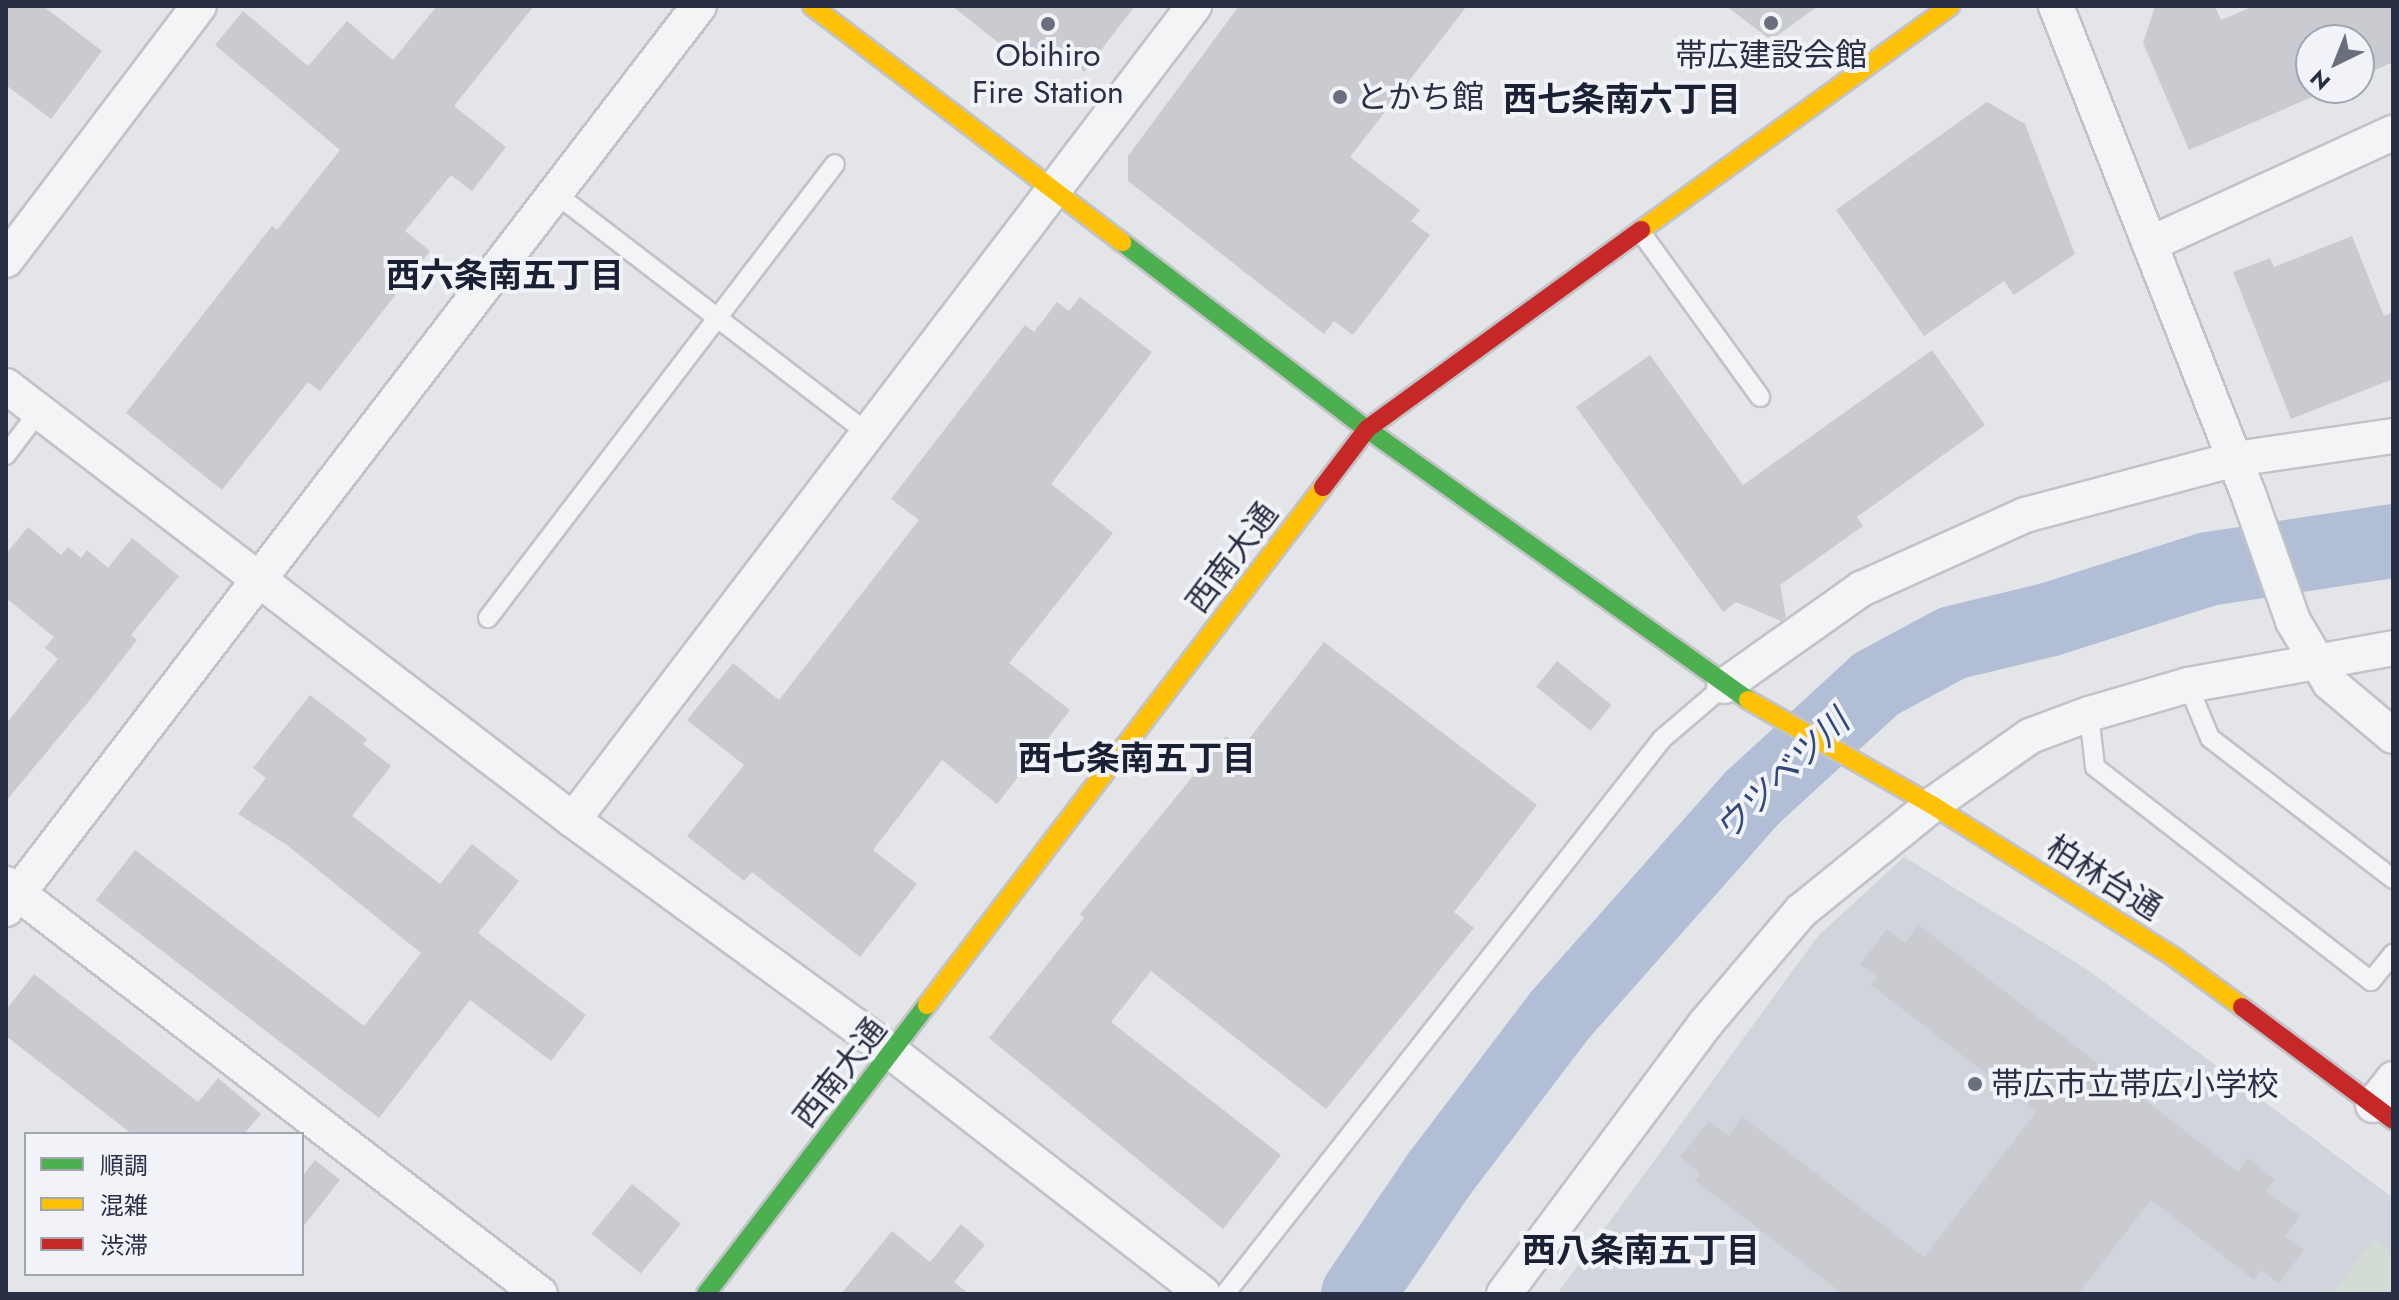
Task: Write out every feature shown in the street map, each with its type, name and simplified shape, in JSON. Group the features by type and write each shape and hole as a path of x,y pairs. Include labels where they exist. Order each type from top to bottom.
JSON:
{"street":[{"path":"6,260 199,6"},
{"path":"540,1294 10,896 264,579 699,6"},
{"name":"柏林台通","path":"812,6 1367,429 1724,686 1765,713 1932,805 2174,957 2386,1101"},
{"path":"573,820 1194,6"},
{"name":"西南大通","path":"706,1294 894,1054 1367,429 1950,6"},
{"path":"2056,6 2235,459 2293,621 2330,683 2393,736"},
{"path":"2150,244 2393,133"},
{"path":"6,386 264,579 573,820 894,1054 1203,1294"},
{"path":"1724,686 1861,589 1950,545 2025,515 2235,459 2393,436"},
{"path":"1504,1294 1706,1023 1801,911 1932,805 2030,736 2089,714 2188,685 2393,648"}],"lane":[{"path":"488,618 835,164"},
{"path":"556,194 868,433"},
{"path":"1640,231 1760,397"},
{"path":"6,455 39,411"},
{"path":"2188,685 2210,738 2393,879"},
{"path":"1225,1294 1662,739 1724,686"},
{"path":"2089,714 2095,767 2371,981 2393,954"}],"shaded area":[{"name":"帯広市立帯広小学校","path":"1904,857 2088,970 2393,1198 2393,1294 1557,1294 1818,936"},
{"path":"2374,1238 2393,1253 2393,1294 2332,1294"}],"building":[{"path":"6,6 43,6 102,51 51,119 6,85"},
{"path":"437,6 534,6 454,106 506,147 472,191 451,175 405,231 430,251 320,391 308,382 222,490 126,413 272,226 277,230 340,150 215,45 243,11 308,66 347,21 393,60"},
{"name":"Obihiro Fire Station","path":"952,6 1135,6 1084,72 1046,43 1028,66"},
{"path":"1239,6 1467,6 1350,157 1420,210 1411,221 1430,235 1353,335 1334,321 1324,334 1128,181 1128,156"},
{"name":"帯広建設会館","path":"1726,6 1818,6 1771,40"},
{"path":"2155,6 2215,6 2221,20 2254,6 2393,6 2393,62 2375,70 2375,24 2295,24 2296,104 2189,150 2143,43"},
{"path":"1987,102 2025,124 2075,254 2014,295 2004,281 1924,336 1836,210"},
{"path":"2352,236 2384,316 2393,312 2393,379 2291,419 2233,272 2270,258 2274,267"},
{"path":"1080,297 1152,352 1051,484 1113,533 1009,663 1070,710 997,804 942,760 873,850 917,884 860,957 752,872 744,881 687,836 744,765 687,720 733,663 779,700 919,520 891,499 1025,325 1034,332 1057,302 1069,311"},
{"path":"1932,350 1985,425 1857,517 1863,526 1780,585 1786,617 1781,621 1736,602 1723,612 1576,407 1650,355 1743,485"},
{"path":"28,527 61,555 68,547 81,558 87,550 108,568 132,538 179,576 131,635 137,640 6,801 6,724 58,659 45,648 54,637 6,598 6,554"},
{"path":"1324,642 1537,805 1454,912 1474,928 1326,1109 1151,971 1111,1022 1281,1155 1223,1229 989,1038 1084,918 1080,914 1226,736 1242,748"},
{"path":"1557,661 1611,705 1591,731 1536,687"},
{"path":"310,695 367,739 363,744 391,766 352,816 440,884 472,844 519,881 478,933 586,1015 551,1061 470,1000 379,1118 96,900 135,850 364,1026 421,953 287,845 238,814 266,778 253,768"},
{"path":"1919,925 2238,1172 2247,1158 2275,1180 2266,1191 2300,1216 2285,1236 2304,1250 2279,1283 2261,1270 2254,1280 2151,1200 2078,1294 1843,1294 1695,1180 1700,1173 1680,1157 1709,1121 1728,1136 1743,1117 1924,1257 2036,1112 1871,985 1877,977 1860,964 1887,929 1905,943"},
{"path":"34,974 198,1102 218,1078 261,1114 246,1132 129,1132 6,1036 6,1010"},
{"path":"315,1160 340,1180 304,1225 304,1174"},
{"path":"632,1184 681,1224 641,1273 592,1234"},
{"path":"961,1224 985,1245 954,1282 969,1294 841,1294 892,1231 930,1262"}],"waterway":[{"name":"ウツベツ川","path":"1358,1294 1440,1173 1560,1015 1752,798 1876,684 1952,643 2048,620 2208,569 2393,541"}],"traffic: fast":[{"path":"1122,242 1367,429 1748,700"},
{"path":"706,1294 927,1005"}],"traffic: slow":[{"path":"812,6 1122,242"},
{"path":"1641,230 1950,6"},
{"path":"927,1005 1323,487"},
{"path":"1748,700 1932,805 2174,957 2242,1007"}],"traffic: jam":[{"path":"1323,487 1367,429 1641,230"},
{"path":"2242,1007 2393,1120"}],"place":[{"name":"帯広建設会館","path":"1771,23"},
{"name":"Obihiro Fire Station","path":"1048,24"},
{"name":"とかち館","path":"1340,97"},
{"name":"帯広市立帯広小学校","path":"1975,1084"}],"district":[{"name":"西七条南六丁目","path":"1622,100"},
{"name":"西六条南五丁目","path":"505,276"},
{"name":"西七条南五丁目","path":"1137,759"},
{"name":"西八条南五丁目","path":"1641,1251"}]}
